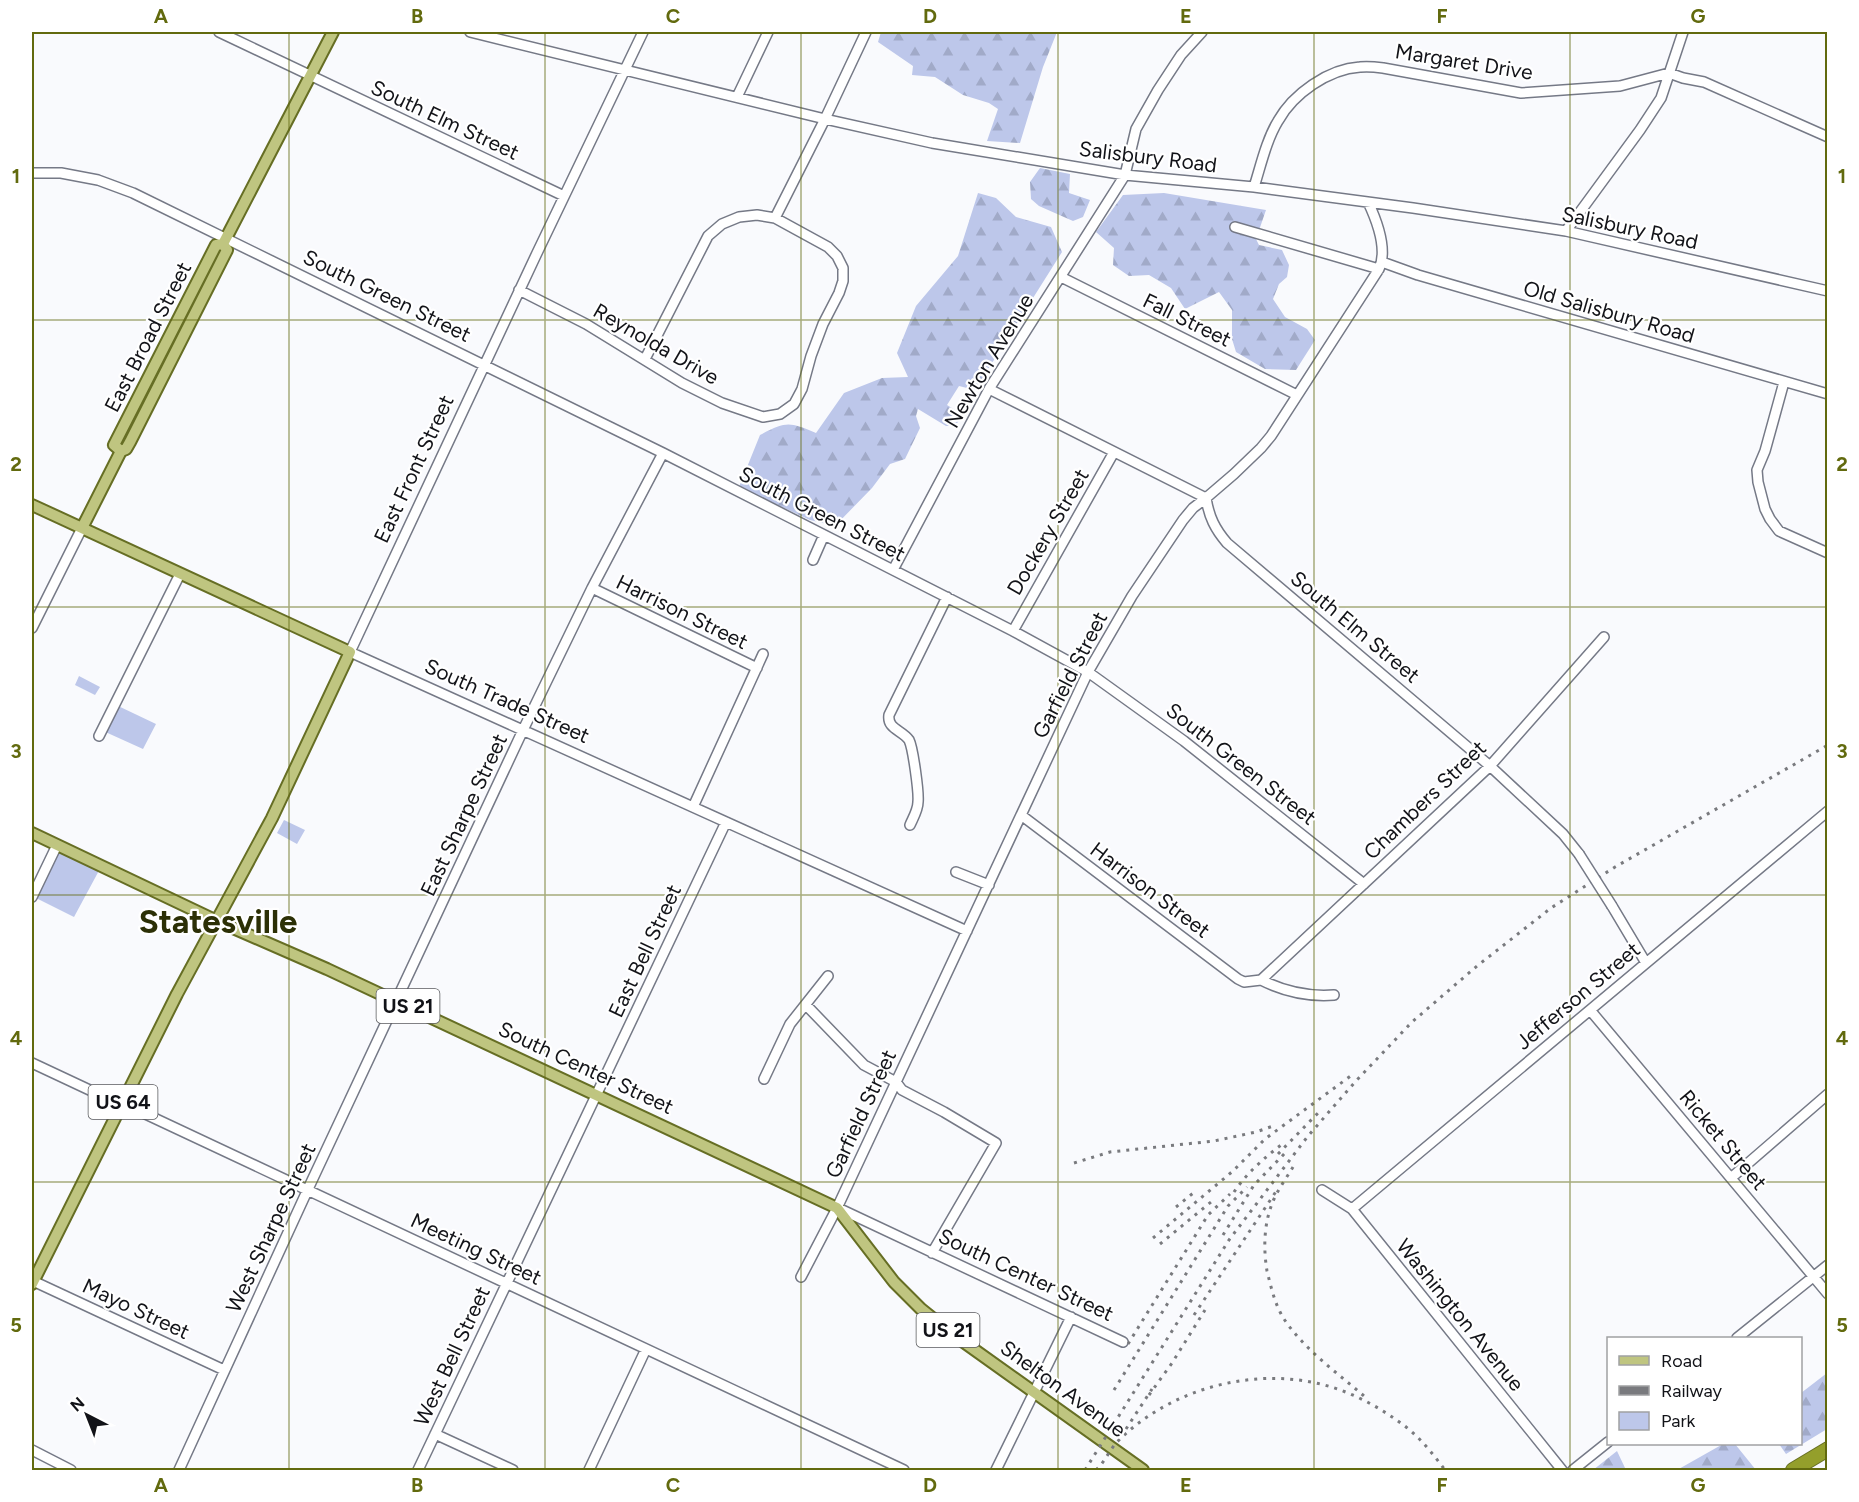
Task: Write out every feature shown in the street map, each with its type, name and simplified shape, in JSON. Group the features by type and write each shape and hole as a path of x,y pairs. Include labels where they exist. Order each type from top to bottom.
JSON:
{"highway":[{"path":"1793,1470 1827,1449"}],"main road":[{"name":"East Broad Street","path":"120,451 114,445 216,245 225,241 333,32"},
{"name":"East Broad Street","path":"82,528 120,451 126,449 227,250 225,241"},
{"path":"156,363 167,368"},
{"name":"South Trade Street","path":"32,505 350,652"},
{"name":"East Front Street","path":"217,921 272,818 350,652"},
{"name":"South Center Street","path":"32,832 217,921 396,1001 837,1208"},
{"name":"US 64","path":"32,1283 177,994 217,921"},
{"name":"Shelton Avenue","path":"837,1208 894,1282 921,1309 1143,1470"}],"street":[{"name":"South Elm Street","path":"219,32 564,196"},
{"name":"Salisbury Road","path":"470,32 932,143 1125,175 1254,187 1566,231 1827,291"},
{"name":"East Front Street","path":"350,652 519,290 643,32"},
{"path":"737,97 768,32"},
{"path":"645,359 708,236 722,224 739,217 757,215 775,218 866,32"},
{"name":"Newton Avenue","path":"893,570 989,389 1125,175 1136,129 1158,90 1181,55 1202,32"},
{"path":"1566,231 1661,98 1683,32"},
{"name":"Margaret Drive","path":"1254,187 1277,122 1289,106 1317,82 1338,72 1360,67 1383,68 1521,93 1620,86 1669,73"},
{"path":"1669,73 1704,82 1827,137"},
{"name":"South Green Street","path":"32,173 61,173 98,180 133,193 225,241 485,364 1013,631 1088,672 1184,741 1364,884"},
{"path":"1368,202 1377,221 1380,266"},
{"name":"Reynolda Drive","path":"519,290 586,324 682,383 722,403 763,417 780,414 794,404 802,389 823,324 841,287 843,268 837,256 828,247 775,218"},
{"name":"Old Salisbury Road","path":"1235,228 1418,275 1827,394"},
{"name":"Garfield Street","path":"801,1276 837,1208 1088,672 1132,596 1183,520 1193,507 1261,448 1281,422 1380,266"},
{"name":"Fall Street","path":"1061,277 1298,395"},
{"path":"1784,382 1758,470 1758,482 1765,508 1779,531 1827,553"},
{"path":"989,389 1206,498"},
{"name":"Dockery Street","path":"1013,631 1114,452"},
{"name":"East Sharpe Street","path":"396,1001 592,588 663,453"},
{"name":"South Elm Street","path":"1206,498 1209,515 1216,530 1227,543 1490,766 1563,834 1579,854 1646,963"},
{"name":"East Broad Street","path":"32,627 82,528"},
{"path":"813,560 824,535"},
{"path":"99,735 180,574"},
{"name":"Harrison Street","path":"592,588 757,668"},
{"path":"910,825 918,803 912,749 909,740 888,720 947,597"},
{"name":"Chambers Street","path":"1261,980 1490,766 1604,637"},
{"name":"South Trade Street","path":"350,652 967,931"},
{"path":"693,807 763,654"},
{"name":"Jefferson Street","path":"1352,1209 1827,811"},
{"name":"Harrison Street","path":"1021,816 1238,979 1244,982 1261,980 1294,993 1315,996 1334,995"},
{"name":"East Bell Street","path":"596,1095 726,822"},
{"path":"32,897 57,845"},
{"path":"956,872 989,885"},
{"path":"764,1079 790,1024 828,976"},
{"name":"West Sharpe Street","path":"179,1470 396,1001"},
{"path":"806,1005 864,1065 896,1082 902,1090 996,1143 932,1252"},
{"name":"Ricket Street","path":"1590,1010 1827,1294"},
{"name":"Meeting Street","path":"32,1063 308,1189 904,1470"},
{"path":"1731,1178 1827,1094"},
{"name":"West Bell Street","path":"418,1470 596,1095"},
{"name":"Washington Avenue","path":"1322,1190 1352,1209 1562,1470"},
{"name":"South Center Street","path":"837,1208 1123,1342"},
{"path":"1738,1337 1827,1265"},
{"name":"Mayo Street","path":"32,1283 224,1370"},
{"path":"996,1470 1071,1317"},
{"path":"589,1470 646,1349"},
{"path":"435,1434 513,1470"},
{"path":"1573,1470 1607,1443"},
{"path":"32,1450 71,1470"}],"green space":[{"path":"881,32 1057,32 1043,67 1020,143 987,141 998,109 989,103 963,95 935,77 912,75 913,66 878,42"},
{"path":"1040,168 1070,174 1069,193 1090,200 1083,217 1073,221 1039,206 1031,199 1030,182"},
{"path":"978,193 996,198 1016,217 1051,227 1062,252 975,390 959,386 947,405 963,415 955,426 946,426 918,409 916,416 920,428 905,459 890,464 872,488 835,526 810,520 739,487 760,435 782,425 794,425 816,433 844,393 882,378 908,377 897,353 916,306 958,256"},
{"path":"1164,193 1266,210 1256,239 1259,245 1282,250 1289,265 1287,277 1279,284 1273,299 1285,317 1307,329 1315,340 1296,370 1265,369 1236,352 1232,339 1232,310 1219,292 1185,309 1171,288 1149,275 1129,276 1113,265 1114,248 1096,232 1123,195"},
{"path":"79,676 100,687 95,695 75,685"},
{"path":"114,704 156,724 143,749 101,730"},
{"path":"284,820 305,830 297,844 277,833"},
{"path":"57,845 102,865 74,917 32,896"},
{"path":"1827,1373 1827,1429 1802,1444 1802,1392"},
{"path":"1721,1445 1736,1445 1756,1470 1677,1470"},
{"path":"1780,1445 1801,1445 1786,1454"},
{"path":"1617,1451 1626,1470 1593,1470"}],"railway":[{"path":"1085,1470 1229,1240 1308,1136 1412,1022 1477,966 1551,908 1615,867 1828,745"},
{"path":"1153,1238 1233,1171 1265,1139 1352,1075"},
{"path":"1278,1154 1318,1113"},
{"path":"1074,1163 1110,1152 1214,1141 1276,1125"},
{"path":"1234,1192 1244,1179 1281,1145"},
{"path":"1223,1235 1254,1185 1288,1150"},
{"path":"1293,1167 1274,1199 1266,1225 1267,1271 1274,1296 1278,1308 1292,1330 1321,1360 1364,1396"},
{"path":"1114,1390 1228,1206 1247,1187"},
{"path":"1176,1207 1197,1190"},
{"path":"1194,1315 1277,1190"},
{"path":"1128,1344 1208,1215 1230,1194"},
{"path":"1160,1244 1211,1202"},
{"path":"1149,1395 1205,1310"},
{"path":"1096,1470 1118,1441 1159,1409 1207,1388 1259,1379 1311,1382 1347,1393 1370,1404 1414,1434 1445,1470"},
{"path":"1126,1429 1152,1389"}],"district":[{"name":"Statesville","path":"218,921"}]}
